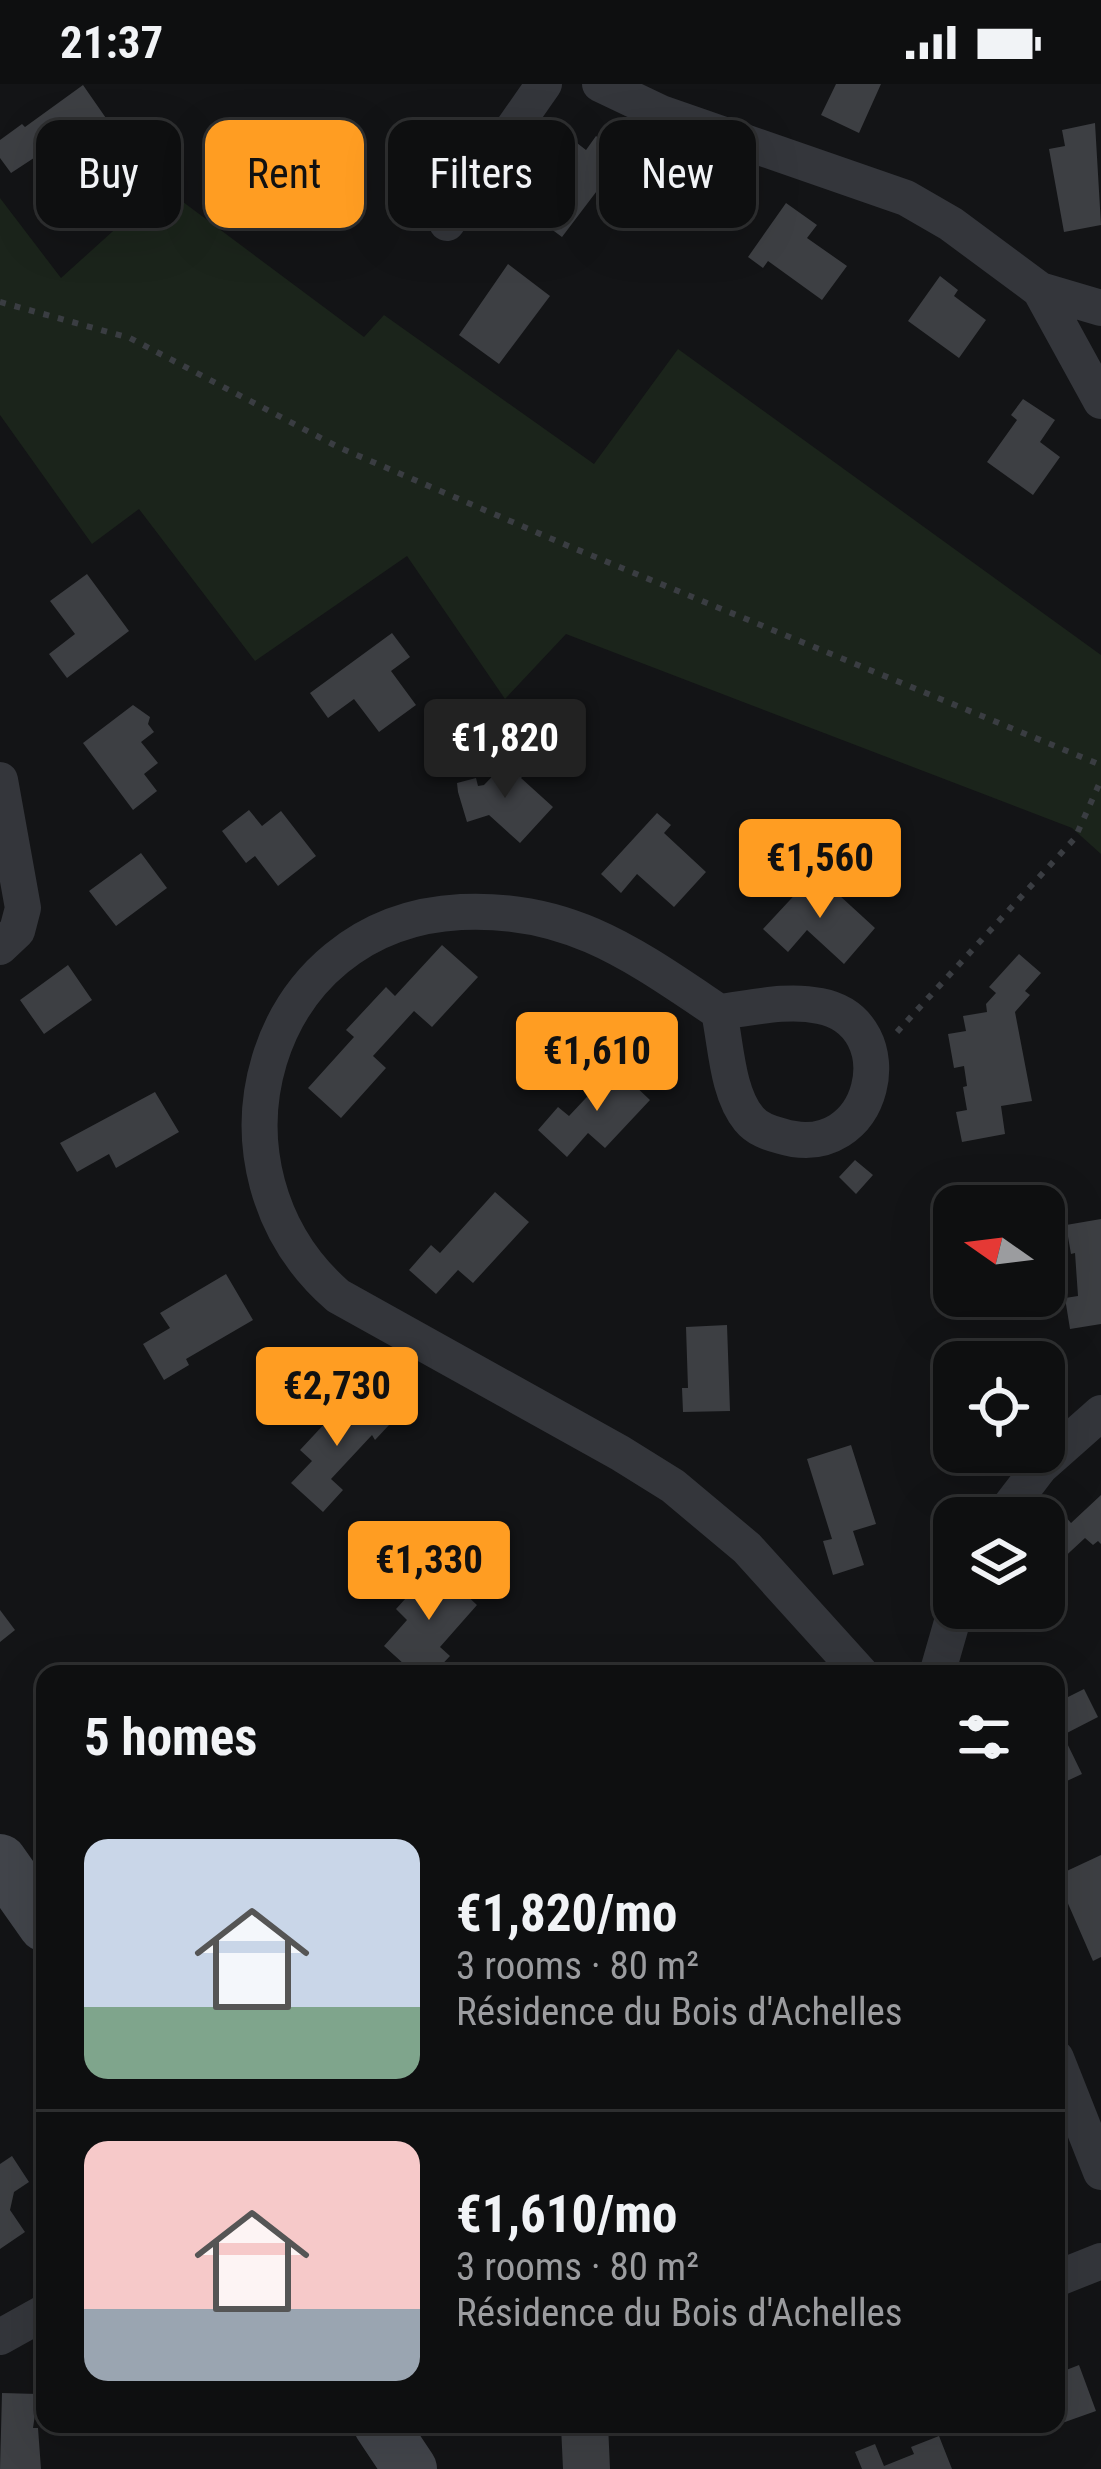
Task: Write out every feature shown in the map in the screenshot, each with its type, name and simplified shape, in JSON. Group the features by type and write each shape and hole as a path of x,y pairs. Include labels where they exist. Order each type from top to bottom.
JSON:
{"main road":[{"path":"0,1861 36,1912"},
{"path":"386,2433 410,2469"}],"street":[{"path":"519,120 544,84"},
{"path":"599,84 661,113 906,198 951,224 1040,290 1101,308"},
{"path":"1040,290 1101,401"},
{"path":"0,780 3,829 23,908 17,931 0,947"},
{"path":"718,1012 742,1108 761,1129 790,1139 829,1138 852,1122 871,1082 869,1050 848,1017 819,1006 784,1003 718,1012 626,950 574,928 480,912 423,916 389,927 332,963 286,1017 263,1079 262,1169 274,1210 296,1250 338,1296 673,1486 747,1548 853,1665"},
{"path":"1017,1497 1040,1467 1101,1413"},
{"path":"940,1665 950,1629"},
{"path":"1065,2081 1101,2173"},
{"path":"1065,2275 1101,2260"},
{"path":"0,2337 36,2317"}],"path":[{"path":"0,302 130,338 338,447 1101,765"},
{"path":"869,1050 895,1034 1076,838 1101,780"}],"shaded area":[{"path":"0,198 61,278 116,228 181,228 181,200 205,218 205,228 218,228 364,337 384,315 594,464 678,349 1101,655 1101,854 1072,828 566,634 505,699 407,556 255,661 139,509 92,544 0,415"}],"building":[{"path":"836,84 881,84 859,133 821,115"},
{"path":"83,85 107,120 36,120 36,157 11,173 0,158 0,140 22,124 25,127"},
{"path":"1095,123 1101,225 1064,232 1049,149 1065,146 1062,130"},
{"path":"596,136 599,138 599,188 575,220 575,146 586,150"},
{"path":"786,203 817,225 807,238 847,266 822,300 768,261 763,268 748,257"},
{"path":"508,264 550,296 499,364 459,335"},
{"path":"940,276 958,290 954,296 986,320 959,358 908,321"},
{"path":"1023,399 1055,420 1040,442 1060,457 1033,495 987,462 1017,420 1011,415"},
{"path":"87,574 129,631 67,678 49,654 75,634 50,601"},
{"path":"392,633 410,657 391,671 416,705 379,732 354,699 328,718 310,693"},
{"path":"133,705 150,717 148,724 154,732 141,742 158,763 144,774 157,791 133,810 83,743"},
{"path":"511,757 527,772 521,778 553,807 520,843 489,815 467,822 457,783 476,778 478,786 484,785"},
{"path":"249,810 262,826 281,811 316,856 278,886 255,856 246,863 222,831"},
{"path":"657,813 671,825 664,833 706,872 674,907 637,874 621,893 601,874"},
{"path":"141,853 167,888 116,926 89,891"},
{"path":"815,873 875,928 844,964 807,930 788,952 763,929"},
{"path":"442,945 478,977 432,1027 414,1011 373,1056 386,1068 341,1118 308,1088 354,1037 346,1030 386,987 395,996"},
{"path":"1019,954 1041,973 1015,1012 1032,1101 1001,1106 1005,1134 962,1142 956,1112 967,1110 963,1087 967,1086 964,1066 954,1068 948,1034 966,1031 963,1016 987,1012 986,1004 996,993 989,987"},
{"path":"68,965 92,1000 44,1034 20,1000"},
{"path":"615,1067 650,1100 605,1148 588,1133 567,1157 538,1130 558,1107 569,1116"},
{"path":"155,1092 179,1132 116,1168 109,1154 77,1172 60,1143"},
{"path":"855,1160 873,1175 856,1194 839,1177"},
{"path":"495,1192 529,1222 473,1283 458,1270 436,1294 409,1270 431,1245 440,1253"},
{"path":"1101,1219 1101,1324 1070,1329 1065,1298 1078,1296 1075,1253 1071,1254 1066,1225"},
{"path":"226,1274 253,1320 186,1359 189,1365 164,1380 143,1344 170,1328 160,1313"},
{"path":"727,1325 730,1411 683,1412 682,1388 688,1388 686,1327"},
{"path":"355,1391 390,1424 375,1440 372,1435 331,1479 343,1490 323,1512 291,1483 312,1461 300,1450"},
{"path":"851,1445 876,1524 853,1531 864,1565 833,1575 823,1541 832,1539 807,1459"},
{"path":"1101,1495 1101,1544 1093,1545 1085,1538 1065,1557 1065,1516 1071,1523"},
{"path":"435,1566 477,1605 440,1647 450,1656 442,1665 405,1665 384,1646 407,1620 396,1609"},
{"path":"0,1610 15,1630 0,1642"},
{"path":"1084,1689 1098,1717 1065,1734 1065,1698"},
{"path":"1065,1739 1082,1774 1065,1782"},
{"path":"1101,1855 1101,1957 1093,1961 1065,1897 1065,1872"},
{"path":"12,2156 29,2182 14,2192 10,2210 25,2232 0,2249 0,2164"},
{"path":"1079,2365 1096,2411 1065,2422 1065,2370"},
{"path":"2,2393 36,2394 33,2428 38,2433 41,2469 0,2469"},
{"path":"561,2433 608,2433 610,2469 563,2469"},
{"path":"939,2436 952,2469 862,2469 855,2452 875,2444 884,2466 914,2454 911,2447"}]}
